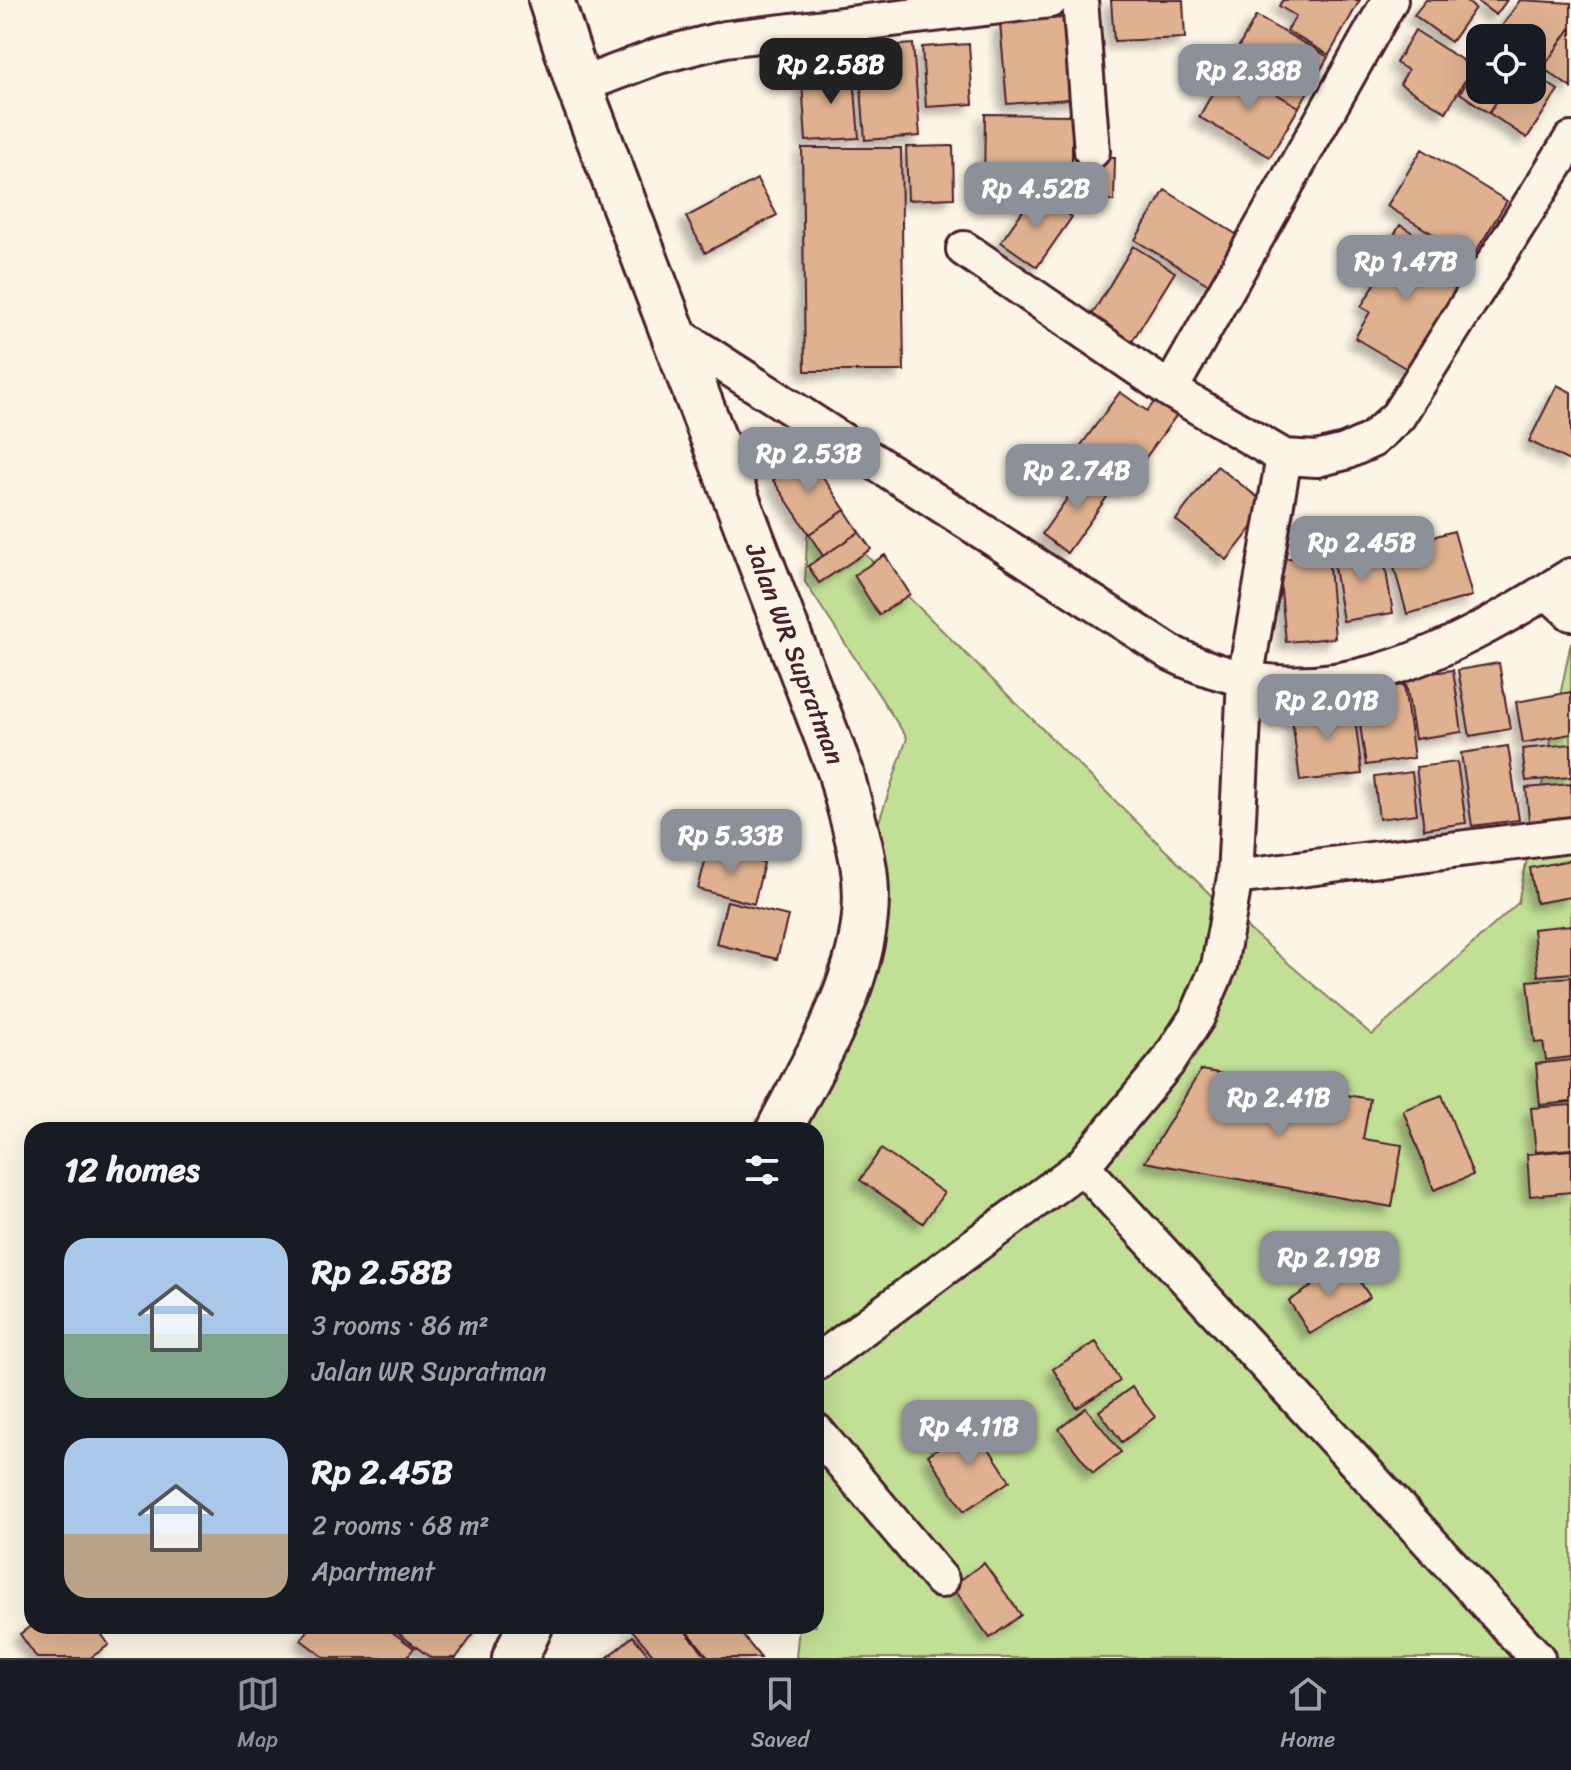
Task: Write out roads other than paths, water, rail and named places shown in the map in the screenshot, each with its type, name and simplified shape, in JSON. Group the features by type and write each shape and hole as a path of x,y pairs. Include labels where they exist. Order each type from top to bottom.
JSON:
{"highway":[{"name":"Jalan WR Supratman","path":"551,0 579,86 841,773 864,866 865,912 860,951 828,1034 783,1122"},
{"path":"515,1658 526,1634"}],"street":[{"path":"579,86 658,56 725,39 1050,0"},
{"path":"1080,0 1092,151"},
{"path":"1170,390 1390,0"},
{"path":"964,249 1170,390 1284,457 1317,459 1345,452 1372,440 1398,416 1571,140"},
{"path":"672,331 1171,653 1198,667 1245,680 1331,684 1420,660 1563,593"},
{"path":"824,1357 1082,1166 1167,1063 1197,1017 1219,966 1235,877 1245,680 1284,457"},
{"path":"1235,877 1571,835"},
{"path":"1082,1166 1537,1658"},
{"path":"824,1441 941,1580"}]}
